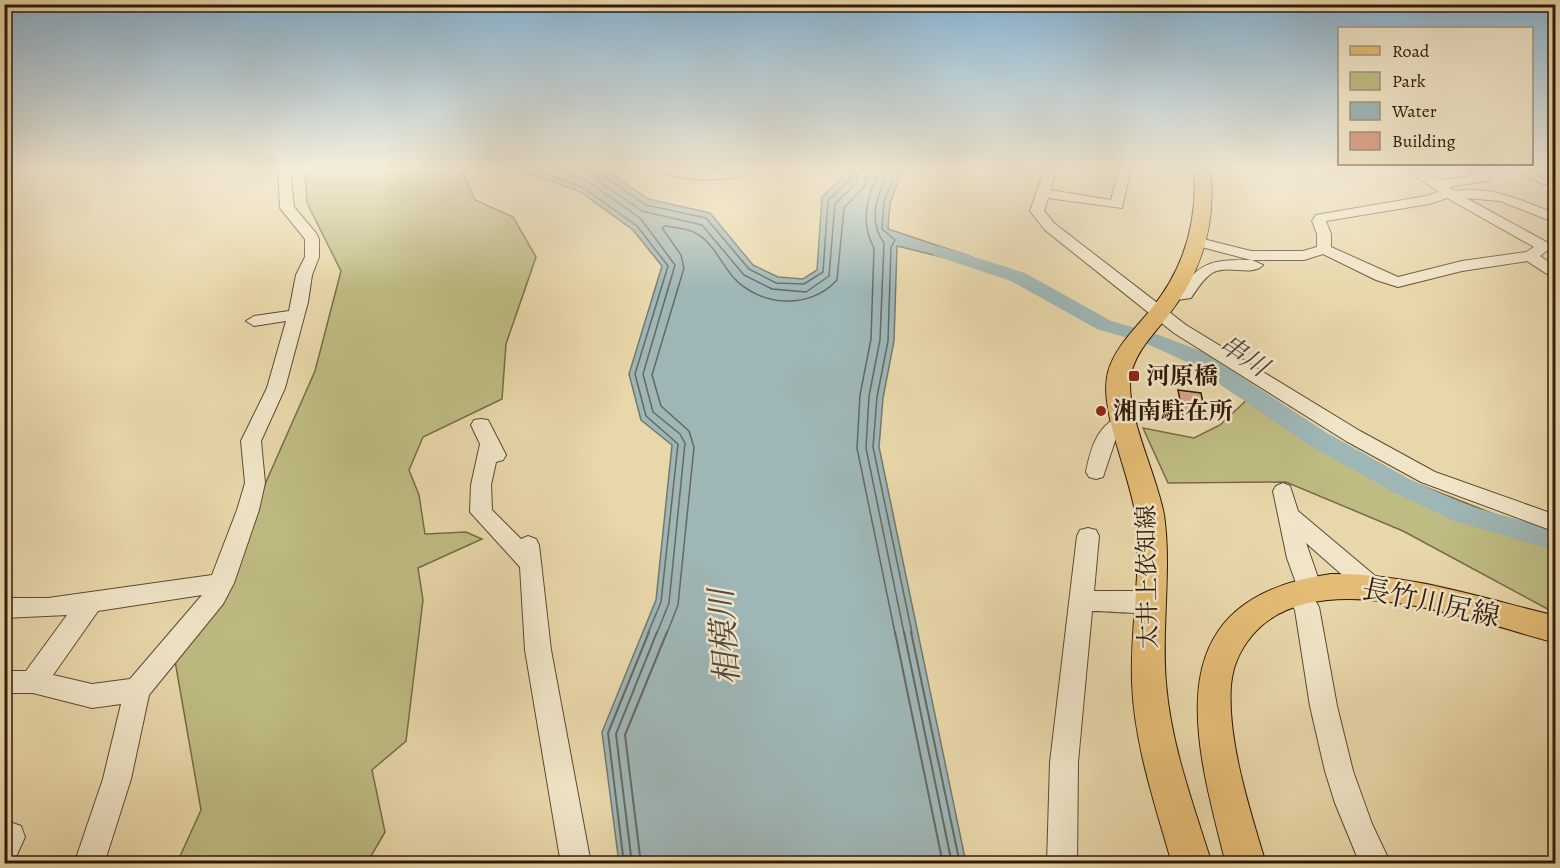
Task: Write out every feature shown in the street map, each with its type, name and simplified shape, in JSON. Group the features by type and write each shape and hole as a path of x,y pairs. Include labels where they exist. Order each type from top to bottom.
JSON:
{"main road":[{"name":"太井上依知線","path":"1192,864 1169,786 1151,705 1151,528 1143,483 1125,421 1119,384 1120,371 1133,345 1158,314 1187,270 1199,242 1204,209"},
{"name":"長竹川尻線","path":"1246,864 1215,719 1216,674 1228,642 1242,623 1264,607 1303,590 1338,585 1372,587 1427,598 1556,630"}],"street":[{"path":"89,864 117,779 137,690 215,597 222,583 255,483 251,441 276,388 294,315 300,302 303,275 312,257 312,239 287,209"},
{"path":"1038,209 1037,211 1050,227 1158,314 1353,436 1428,477 1556,524"},
{"path":"1324,249 1324,234 1319,225 1321,218 1378,209"},
{"path":"1479,209 1550,246"},
{"path":"1531,209 1556,219"},
{"path":"1199,242 1251,256 1282,254 1304,256 1324,249 1381,277 1398,282 1462,266 1530,256 1550,246"},
{"path":"1530,256 1556,275"},
{"path":"1170,296 1185,295 1200,272 1212,266 1255,265"},
{"path":"254,321 294,315"},
{"path":"1096,472 1105,438 1118,424 1125,421"},
{"path":"481,425 493,450 480,485 481,512 530,555 538,648 565,784 576,864"},
{"path":"1283,491 1305,581 1303,590 1328,735 1348,799 1376,864"},
{"path":"1287,514 1372,587"},
{"path":"1062,864 1064,762 1089,536"},
{"path":"4,608 48,608 222,583"},
{"path":"1082,601 1133,600 1150,605"},
{"path":"33,682 90,601"},
{"path":"4,682 33,682 92,696 137,690"},
{"path":"4,838 10,837 4,848"}],"green space":[{"path":"310,209 494,209 513,217 536,257 506,344 502,399 423,437 409,470 419,495 425,534 466,532 482,539 418,568 423,600 406,741 372,770 385,832 367,863 177,863 201,810 175,661 219,608 266,482 315,371 341,271"},
{"path":"1251,396 1382,470 1555,538 1555,613 1403,531 1286,482 1168,483 1143,428 1194,438 1220,425"}],"water":[{"name":"相模川","path":"603,209 690,209 710,213 753,265 778,277 803,279 817,270 821,209 890,209 888,229 972,257 966,263 897,246 894,341 883,398 879,447 966,863 619,863 602,732 656,600 672,445 641,420 629,374 662,266 633,230"}],"building":[{"path":"1178,390 1201,393 1206,418 1183,415"}],"waterway":[{"name":"串川","path":"939,251 1018,277 1104,325 1152,339 1195,357 1318,439 1402,486 1461,513 1556,541"}],"place":[{"name":"河原橋","path":"1134,376"},
{"name":"湘南駐在所","path":"1101,411"}]}
